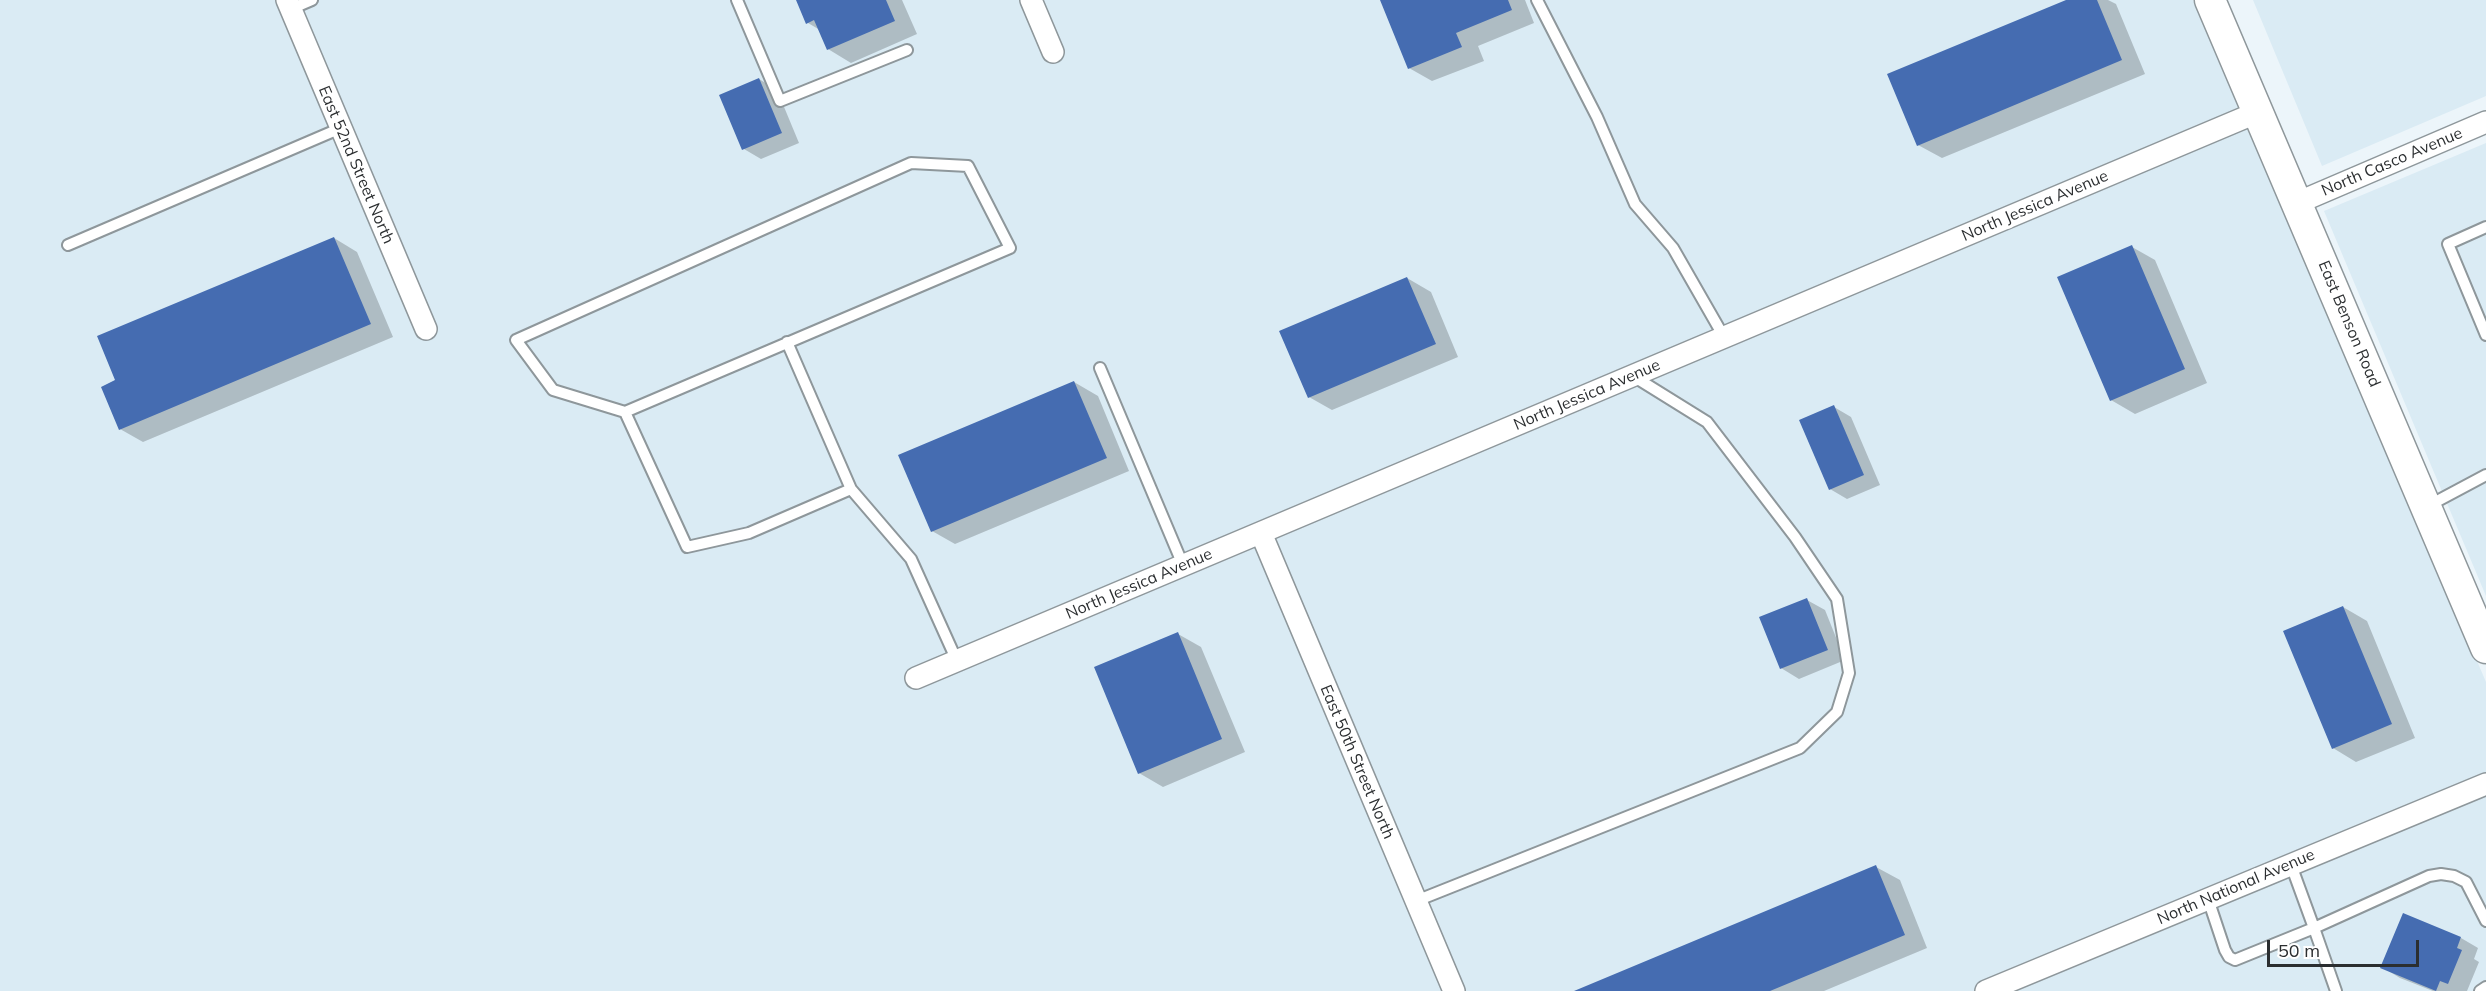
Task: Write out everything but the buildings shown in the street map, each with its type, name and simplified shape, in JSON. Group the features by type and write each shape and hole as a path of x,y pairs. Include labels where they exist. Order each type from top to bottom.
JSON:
{"main road":[{"name":"East Benson Road","path":"2210,0 2486,648"}],"street":[{"path":"1031,0 1053,51"},
{"name":"East 52nd Street North","path":"289,5 426,329"},
{"name":"North Jessica Avenue","path":"916,678 2258,112"},
{"name":"North Casco Avenue","path":"2297,202 2486,122"},
{"name":"East 50th Street North","path":"1261,533 1454,991"},
{"name":"North National Avenue","path":"1986,991 2486,784"}],"lane":[{"path":"289,5 312,0"},
{"path":"737,0 780,101 907,50"},
{"path":"1537,0 1597,117 1635,204 1673,248 1724,337"},
{"path":"68,244 340,128"},
{"path":"911,164 968,166 1010,248 625,412 553,390 516,340 911,164"},
{"path":"2486,227 2448,244 2486,335"},
{"path":"787,342 851,489 911,559 957,661"},
{"path":"1100,368 1183,566"},
{"path":"1416,901 1800,748 1837,712 1849,673 1837,599 1795,537 1707,422 1633,376"},
{"path":"625,412 687,547 749,533 851,489"},
{"path":"2426,507 2486,475"},
{"path":"2291,865 2337,991"},
{"path":"2208,899 2225,950 2229,957 2235,960 2314,928 2429,876 2441,874 2454,876 2466,882 2486,921"},
{"path":"2480,991 2486,987"}],"shaded area":[{"path":"0,0 2193,0 2486,682 2486,991 0,991"},
{"path":"2253,0 2486,0 2486,96 2322,166"},
{"path":"2486,143 2486,596 2324,211"}]}
